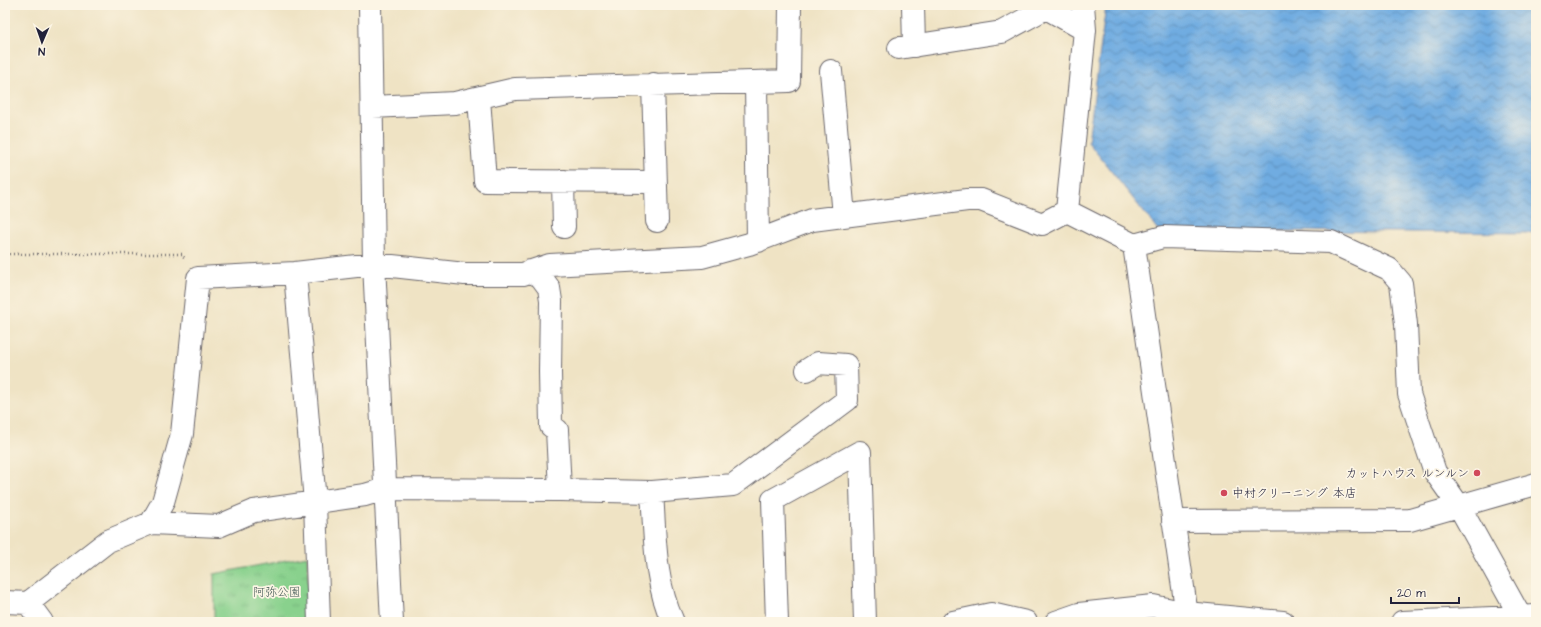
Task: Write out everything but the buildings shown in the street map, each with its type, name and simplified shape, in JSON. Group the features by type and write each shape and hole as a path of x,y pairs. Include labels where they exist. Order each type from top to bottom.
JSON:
{"street":[{"path":"370,5 374,264 392,622"},
{"path":"372,106 455,103 515,89 789,81 790,5"},
{"path":"913,5 906,47 1002,32 1044,6 1085,30"},
{"path":"1067,211 1085,30 1083,5"},
{"path":"831,70 844,216"},
{"path":"756,82 758,241"},
{"path":"653,84 657,221"},
{"path":"479,98 485,180 656,182"},
{"path":"563,181 564,227"},
{"path":"151,523 163,502 182,434 198,278 295,273 374,264 464,274 523,274 550,265 702,257 758,241 812,220 967,200 981,200 1042,224 1067,211"},
{"path":"1067,211 1134,245 1163,237 1331,242 1390,269 1400,283 1406,324 1409,394 1435,472 1460,506 1528,616 1402,622"},
{"path":"1134,245 1187,618"},
{"path":"530,271 541,277 549,288 551,301 551,426 557,430 560,490"},
{"path":"295,273 315,502 319,622"},
{"path":"5,602 28,602 108,541 151,523 219,526 254,511 365,495 385,489 652,492 733,485 847,400 846,365 818,362 807,370"},
{"path":"776,622 773,500 860,452 865,622"},
{"path":"1173,521 1410,520 1536,484"},
{"path":"652,492 658,576 668,612 673,622"},
{"path":"28,602 42,622"},
{"path":"1056,622 1079,614 1153,606 1187,618 1283,622"},
{"path":"953,622 991,614 1026,622"}],"path":[{"path":"5,254 182,254 198,278"}],"green space":[{"name":"阿弥公園","path":"307,556 310,622 214,622 214,574"}],"water":[{"path":"1106,5 1536,5 1536,233 1158,230 1088,142"}],"place":[{"name":"カットハウス ルンルン","path":"1477,473"},
{"name":"中村クリーニング 本店","path":"1224,493"}]}
